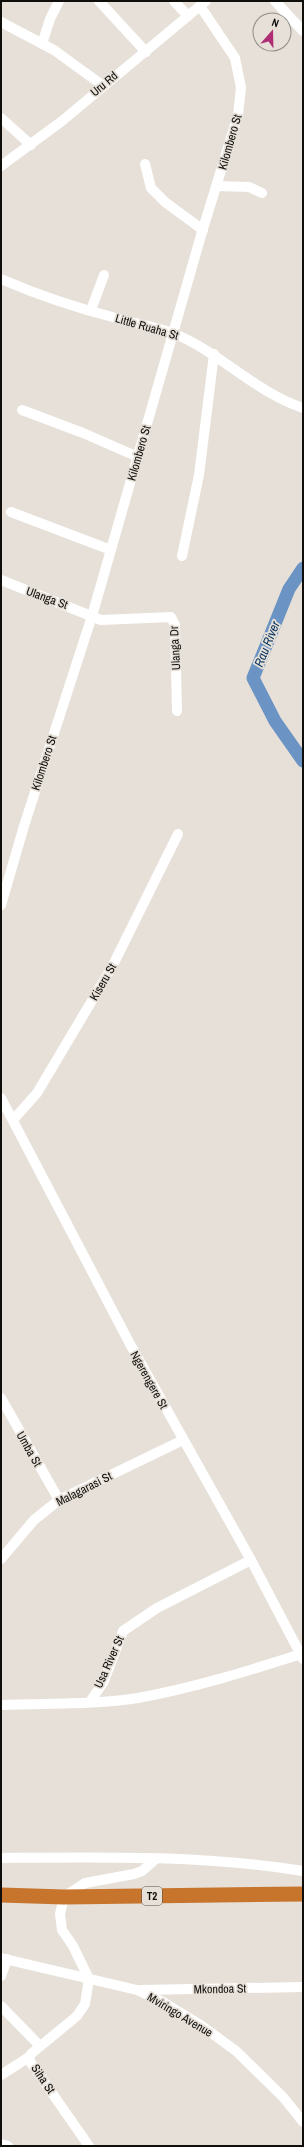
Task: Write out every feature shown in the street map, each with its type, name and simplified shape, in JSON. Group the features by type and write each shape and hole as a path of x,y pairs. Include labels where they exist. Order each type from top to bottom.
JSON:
{"highway":[{"name":"T2","path":"1,1895 64,1897 303,1894"}],"street":[{"path":"42,44 50,19 59,1"},
{"path":"99,1 146,52"},
{"path":"174,1 188,16"},
{"path":"275,1 303,31"},
{"name":"Uru Rd","path":"1,166 31,145 102,85 146,52 203,4"},
{"name":"Kilombero St","path":"1,905 24,826 92,616 203,230 234,133 242,88 235,58 203,4"},
{"path":"1,22 65,57 102,85"},
{"path":"1,118 31,145"},
{"path":"145,164 150,188 165,202 203,230"},
{"path":"217,186 249,187 262,193"},
{"path":"91,310 104,275"},
{"name":"Little Ruaha St","path":"1,279 54,299 174,333 214,354 259,386 292,404 303,408"},
{"path":"182,556 199,475 214,354"},
{"path":"22,410 76,430 138,457"},
{"path":"11,512 111,550"},
{"name":"Ulanga St","path":"1,580 92,616"},
{"name":"Ulanga Dr","path":"92,616 108,621 173,618 176,625 177,711"},
{"name":"Kiseru St","path":"13,1120 37,1093 112,967 178,834"},
{"name":"Ngerengere St","path":"1,1098 130,1344 182,1440 251,1560 302,1656"},
{"name":"Umba St","path":"1,1398 58,1500"},
{"name":"Malagarasi St","path":"1,1559 34,1520 58,1500 182,1440"},
{"name":"Usa River St","path":"1,1705 90,1702 104,1680 124,1630 157,1608 251,1560"},
{"path":"90,1702 137,1698 166,1692 302,1656"},
{"path":"1,1858 157,1858 247,1864 303,1871"},
{"path":"89,1979 73,1946 62,1930 60,1914 64,1897 85,1883 134,1874 142,1871 157,1858"},
{"path":"1,1976 4,1959"},
{"name":"Mviringo Avenue","path":"4,1959 137,1990 163,2002 202,2026 236,2051 283,2097 303,2122"},
{"name":"Siha St","path":"87,2145 31,2063 29,2057 40,2046 77,2016 85,2004 89,1979"},
{"name":"Mkondoa St","path":"137,1990 303,1988"},
{"path":"1,2006 40,2046"},
{"path":"1,2075 29,2057"},
{"path":"1,2144 8,2146"}],"waterway":[{"name":"Rau River","path":"303,568 289,589 253,678 275,721 303,761"}]}
